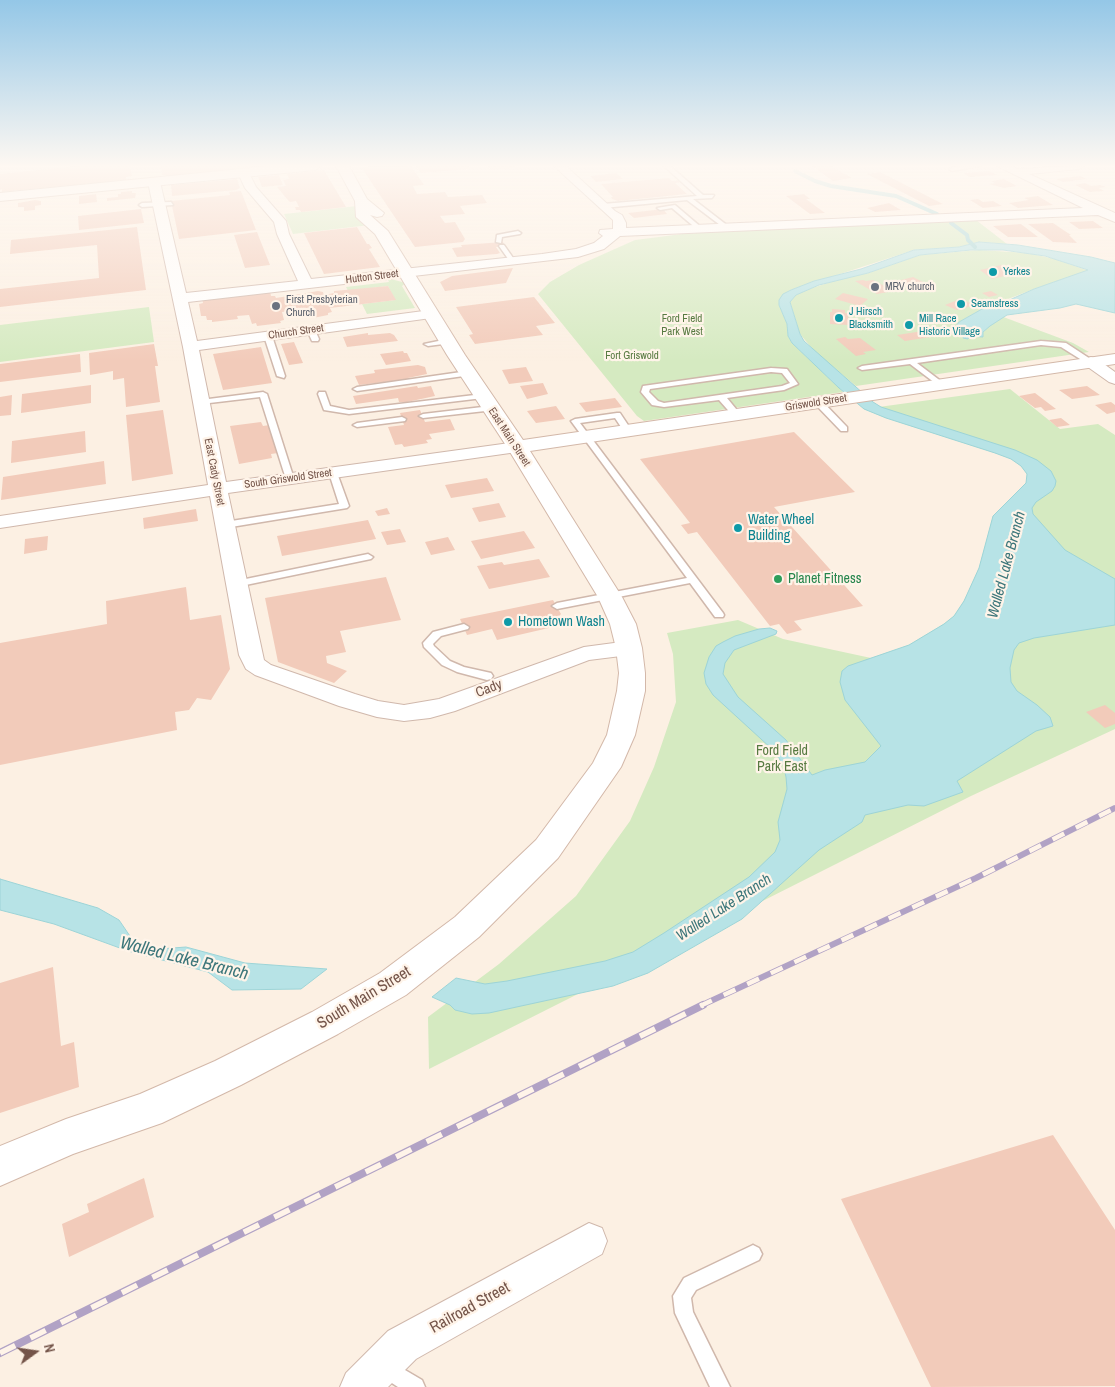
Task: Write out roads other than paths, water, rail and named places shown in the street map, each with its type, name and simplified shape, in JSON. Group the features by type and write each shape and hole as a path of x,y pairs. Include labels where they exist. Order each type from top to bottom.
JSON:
{"street":[{"name":"East Cady Street","path":"168,231 250,654 254,664 263,670 347,700"},
{"path":"283,231 307,285"},
{"name":"East Main Street","path":"381,231 610,598 623,624 629,648"},
{"name":"Hutton Street","path":"181,298 267,287 307,285 407,272 512,262 590,250 605,243 611,233 662,231"},
{"name":"Church Street","path":"191,347 268,336 313,335 431,314"},
{"name":"Griswold Street","path":"517,447 1115,359"},
{"path":"1091,362 1115,379"},
{"name":"South Griswold Street","path":"0,522 517,447"},
{"name":"Cady","path":"347,700 394,712 423,711 447,705 594,651 629,648"},
{"name":"South Main Street","path":"0,1166 66,1138 148,1110 228,1073 324,1024 393,984 467,927 547,849 606,767 621,735 630,698 632,672 629,648"},
{"name":"Railroad Street","path":"371,1376 402,1345 589,1241"}],"lane":[{"path":"512,262 500,244 499,236 518,233"},
{"path":"268,336 281,376"},
{"path":"428,344 448,341"},
{"path":"862,368 1049,343 1069,348 1091,362"},
{"path":"911,361 939,384"},
{"path":"771,370 784,372 794,382 794,384 784,388 721,397 660,404 652,400 645,390 650,387 771,370"},
{"path":"357,389 468,373"},
{"path":"201,402 263,394 290,479"},
{"path":"322,394 328,408 349,412 487,402"},
{"path":"721,397 737,415"},
{"path":"422,416 487,402"},
{"path":"818,402 844,429"},
{"path":"357,425 402,418"},
{"path":"585,437 719,615"},
{"path":"225,525 344,506 334,473"},
{"path":"236,584 368,557"},
{"path":"557,606 590,599 610,598 693,580"},
{"path":"464,627 436,634 428,642 429,647 446,663 462,670 488,676"},
{"path":"720,1387 684,1313 682,1296 690,1284 753,1254"},
{"path":"371,1376 415,1387"}],"water":[{"name":"Walled Lake Branch","path":"979,242 1018,245 1091,257 1115,263 1115,313 1076,304 1007,315 983,332 983,337 969,336 968,339 963,338 964,335 951,333 959,322 982,309 998,305 1034,289 1088,270 1045,256 1003,250 971,250 920,255 868,273 819,285 796,295 790,302 804,341 873,402 881,407 1015,450 1037,460 1051,471 1056,481 1055,486 1052,491 1036,502 1032,508 1033,514 1065,550 1115,579 1115,625 1034,638 1019,643 1014,650 1010,668 1011,682 1017,691 1050,717 1053,726 1036,731 957,781 963,792 924,806 908,805 865,815 862,822 819,850 742,919 648,973 613,986 489,1013 472,1014 455,1010 450,1005 432,997 456,978 485,984 507,981 605,961 633,952 749,877 775,852 780,840 778,822 787,789 783,764 773,750 713,695 706,684 704,673 709,657 716,646 723,642 735,636 759,629 770,628 777,631 776,634 734,650 725,663 723,674 738,697 786,740 812,775 825,770 865,762 881,746 845,700 840,682 842,671 848,666 909,645 954,616 964,601 979,568 993,516 1026,483 1027,474 1021,466 1011,459 864,409 792,343 788,336 787,324 779,305 779,300 783,294 814,281 861,269 914,250 959,247"},
{"name":"Walled Lake Branch","path":"0,879 98,908 119,920 132,939 149,947 159,949 186,947 245,963 327,969 301,989 232,990 208,972 128,951 54,924 0,910"}],"waterway":[{"path":"961,231 967,235 968,240 975,247"}],"railway":[{"path":"700,1006 976,878 1115,808"},
{"path":"0,1353 703,1005"}],"place":[{"name":"Yerkes","path":"993,272"},
{"name":"MRV church","path":"875,287"},
{"name":"Seamstress","path":"961,304"},
{"name":"First Presbyterian Church","path":"276,306"},
{"name":"J Hirsch Blacksmith","path":"839,318"},
{"name":"Mill Race Historic Village","path":"909,325"},
{"name":"Water Wheel Building","path":"738,528"},
{"name":"Planet Fitness","path":"778,579"},
{"name":"Hometown Wash","path":"508,622"}],"park label":[{"name":"Ford Field Park West","path":"682,325"},
{"name":"Fort Griswold","path":"632,356"},
{"name":"Ford Field Park East","path":"782,760"}]}
